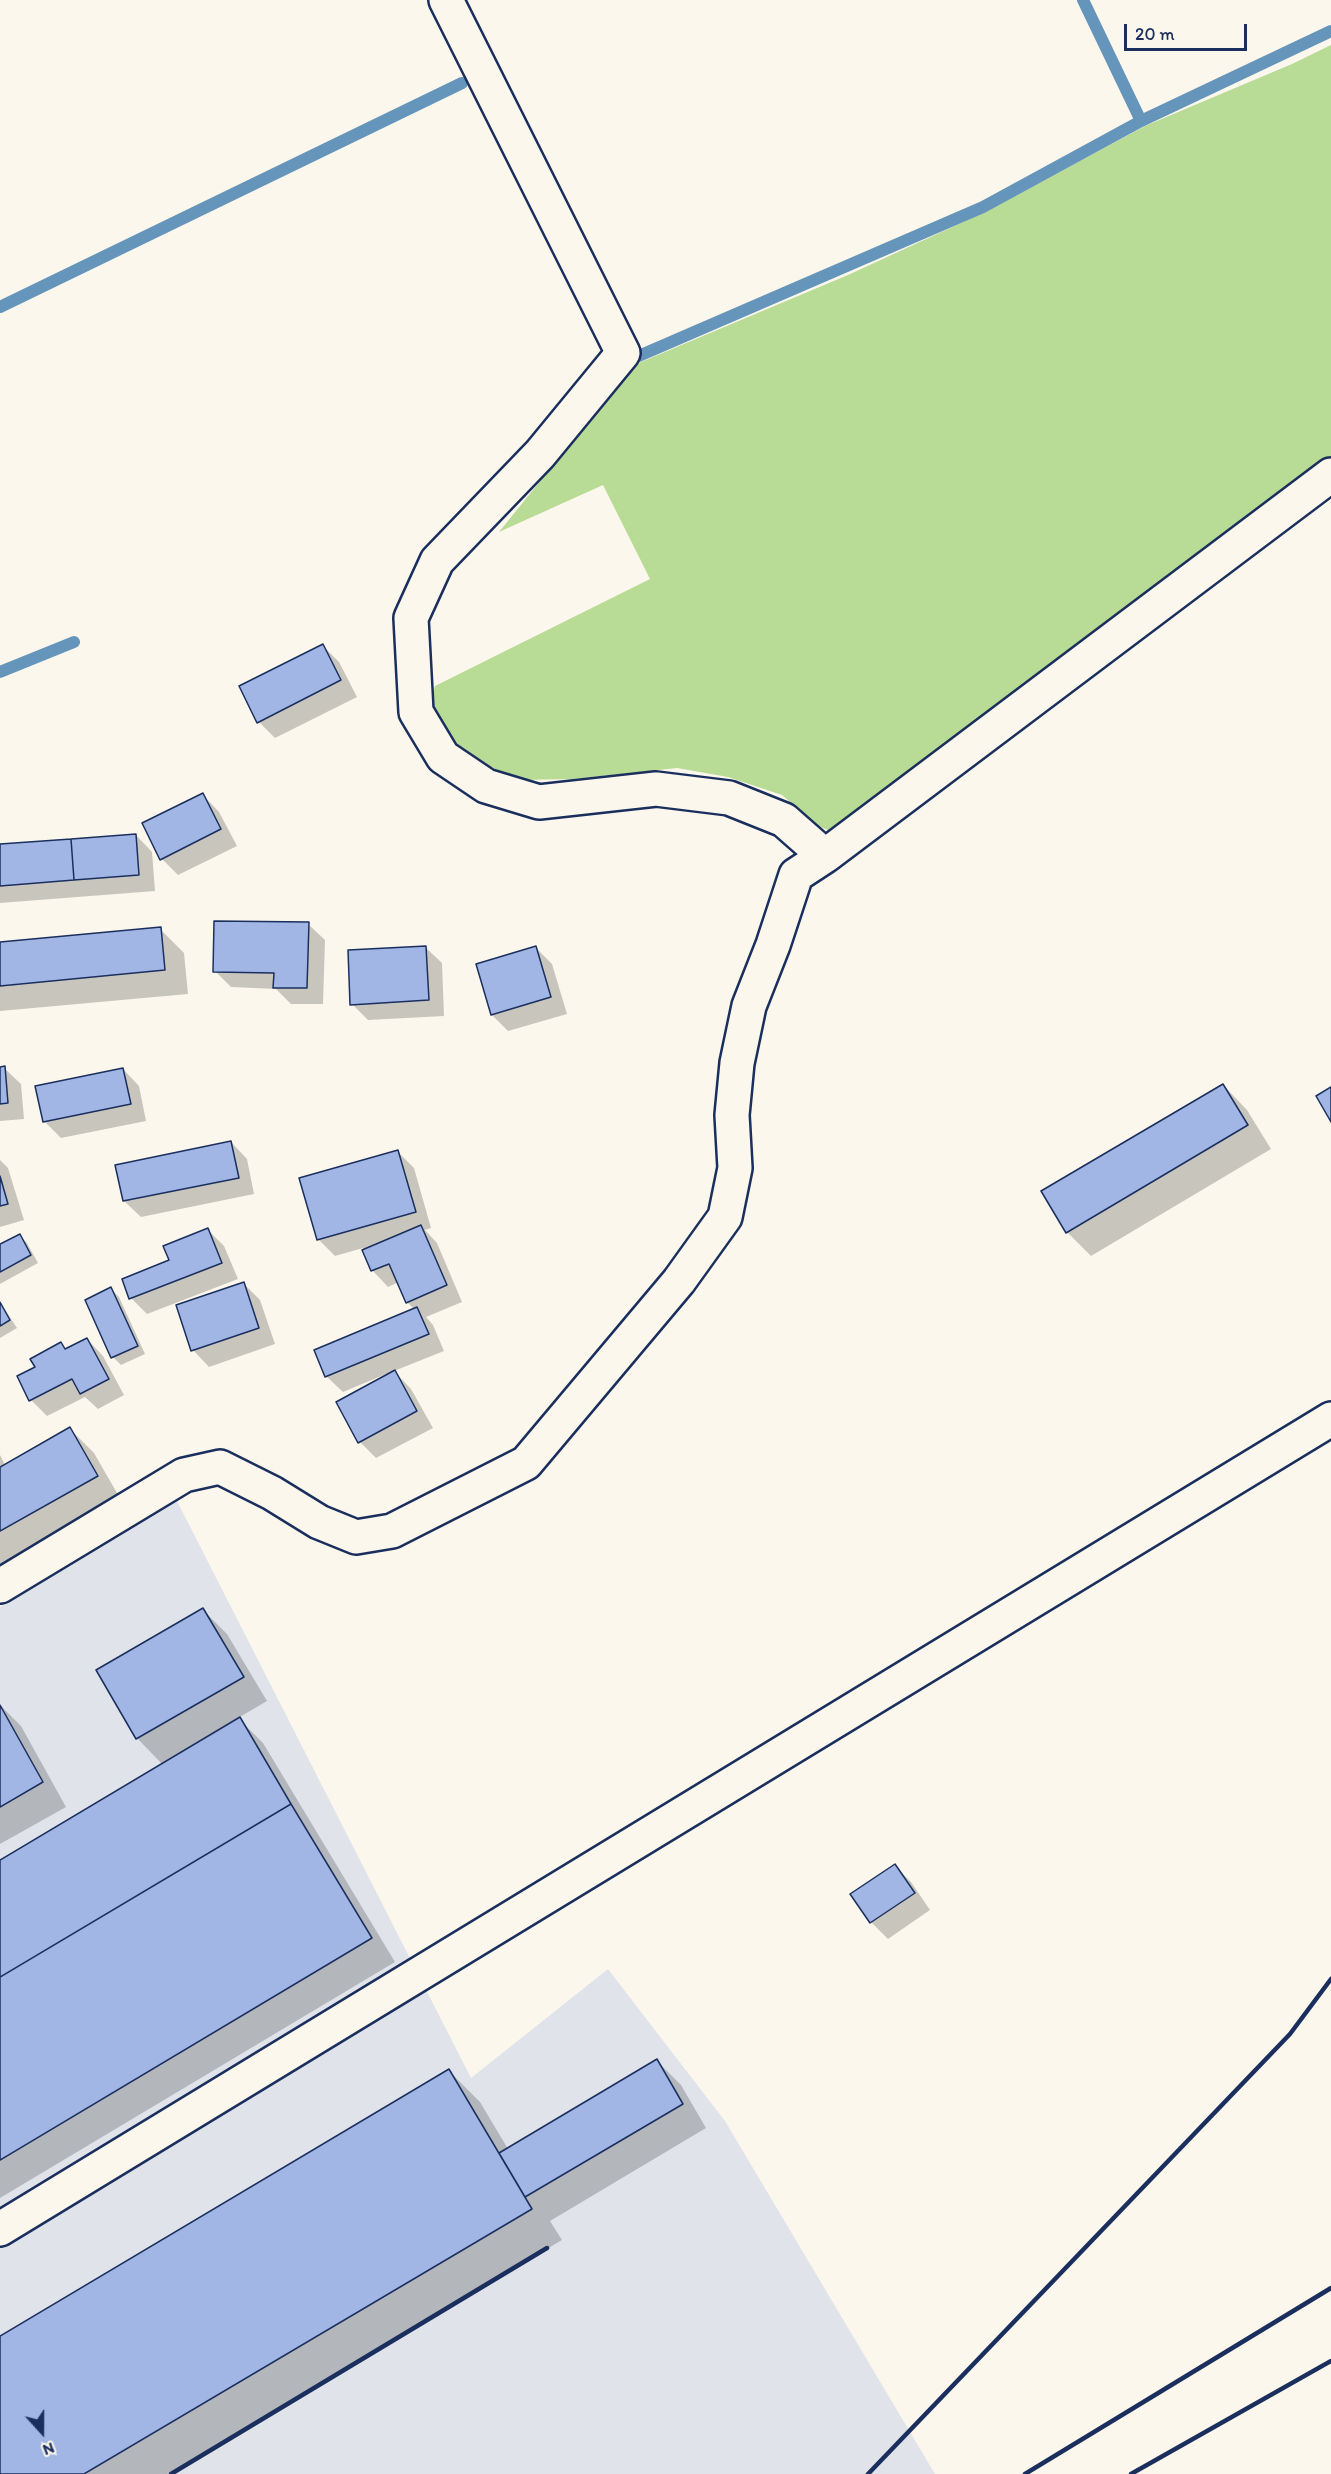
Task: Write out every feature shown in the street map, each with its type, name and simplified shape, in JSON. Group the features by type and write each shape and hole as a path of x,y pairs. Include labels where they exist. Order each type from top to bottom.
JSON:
{"street":[{"path":"446,0 623,354 540,454 437,561 411,618 416,712 443,757 486,786 539,802 656,789 729,798 784,820 825,856"},
{"path":"0,1586 184,1475 220,1467 272,1493 319,1522 356,1537 392,1531 526,1463 679,1281 725,1217 735,1168 732,1115 737,1063 749,1006 773,945 796,875 825,856 1331,475"},
{"path":"0,2229 1331,1419"}],"shaded area":[{"path":"176,1499 471,2078 608,1969 725,2121 935,2474 0,2474 0,1607"}],"green space":[{"path":"1331,45 1331,461 838,834 818,826 782,795 728,777 677,768 572,779 517,780 446,740 429,710 435,686 650,579 603,485 499,532 634,365 848,275 987,211 1145,126 1292,64"}],"building":[{"path":"323,644 341,680 257,723 239,686"},
{"path":"203,793 221,829 160,860 142,823"},
{"path":"136,834 139,875 74,880 71,839"},
{"path":"71,839 74,880 0,886 0,844"},
{"path":"214,921 309,922 307,988 273,988 274,973 213,972"},
{"path":"161,927 165,970 0,986 0,942"},
{"path":"426,946 429,1000 350,1005 348,950"},
{"path":"536,946 551,997 491,1015 476,964"},
{"path":"5,1066 8,1103 0,1104 0,1067"},
{"path":"123,1068 131,1104 43,1122 35,1086"},
{"path":"1223,1084 1248,1125 1066,1233 1041,1191"},
{"path":"1331,1087 1331,1122 1316,1096"},
{"path":"231,1141 239,1178 123,1201 115,1165"},
{"path":"398,1150 416,1212 317,1240 299,1178"},
{"path":"0,1176 8,1204 0,1206"},
{"path":"421,1225 447,1285 406,1303 389,1264 371,1271 362,1250"},
{"path":"208,1228 222,1263 129,1299 122,1279 169,1260 163,1246"},
{"path":"20,1234 31,1255 0,1272 0,1244"},
{"path":"244,1282 259,1328 191,1351 176,1305"},
{"path":"111,1287 138,1346 111,1358 85,1300"},
{"path":"0,1302 10,1320 0,1326"},
{"path":"417,1307 429,1334 325,1377 314,1350"},
{"path":"87,1338 109,1379 80,1394 72,1379 29,1401 17,1376 35,1367 30,1359 61,1342 65,1349"},
{"path":"395,1370 417,1411 358,1443 336,1402"},
{"path":"70,1427 98,1476 0,1531 0,1467"},
{"path":"203,1608 244,1677 136,1739 96,1670"},
{"path":"0,1705 43,1782 0,1807"},
{"path":"240,1717 291,1804 0,1977 0,1860"},
{"path":"291,1804 372,1938 0,2160 0,1977"},
{"path":"895,1864 915,1893 870,1923 850,1894"},
{"path":"657,2059 683,2104 525,2197 499,2153"},
{"path":"449,2069 532,2209 84,2474 0,2474 0,2336"}],"waterway":[{"path":"1083,0 1141,121"},
{"path":"634,358 983,207 1141,121 1331,31"},
{"path":"0,307 462,83"},
{"path":"0,672 74,642"}],"railway":[{"path":"868,2474 1290,2034 1331,1979"},
{"path":"171,2474 547,2248"},
{"path":"1025,2474 1331,2288"},
{"path":"1131,2474 1331,2361"}]}
